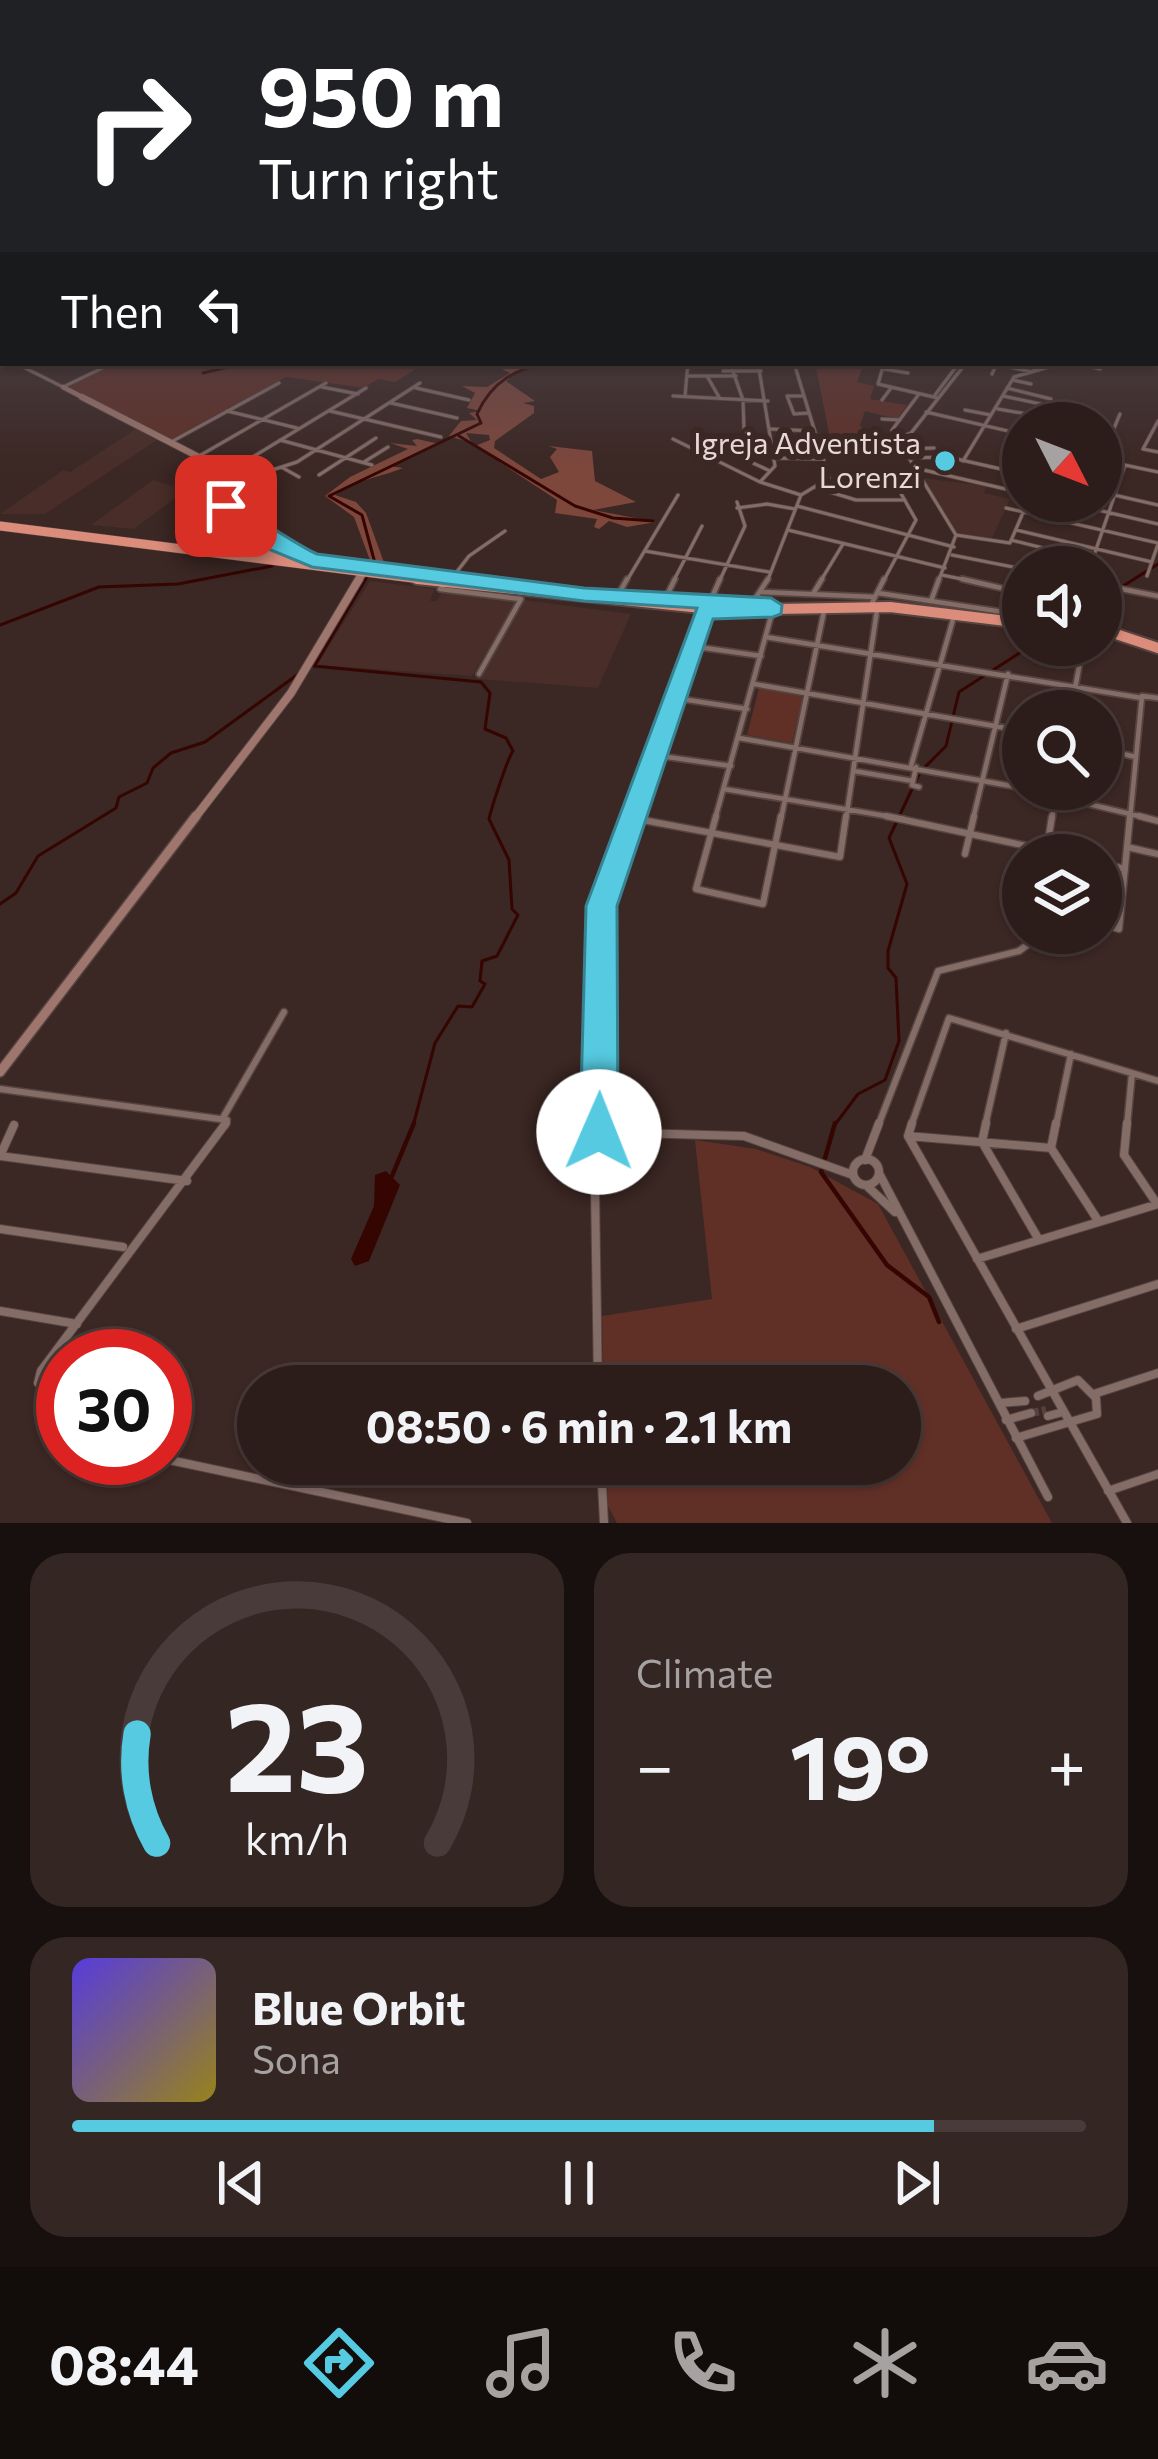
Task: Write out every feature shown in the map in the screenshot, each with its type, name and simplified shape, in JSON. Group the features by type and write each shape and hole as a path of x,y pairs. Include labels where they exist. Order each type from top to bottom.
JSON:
{"highway":[{"path":"0,525 270,552 445,583 707,606 929,605 1002,615"},
{"path":"312,562 445,583 707,606"},
{"path":"765,605 881,604 954,616 1002,617"},
{"path":"1122,639 1158,649"}],"street":[{"path":"21,366 228,472"},
{"path":"63,387 106,366"},
{"path":"685,397 688,366"},
{"path":"732,366 743,400 745,459"},
{"path":"759,366 774,458 760,482"},
{"path":"795,366 829,478 801,495 770,572 766,637 696,889 763,904 824,607"},
{"path":"908,373 883,366 878,384 935,398"},
{"path":"897,438 910,433 959,366"},
{"path":"992,374 995,366"},
{"path":"1008,366 1032,372"},
{"path":"1032,372 1037,366"},
{"path":"963,460 1013,380 1053,366"},
{"path":"723,370 735,373"},
{"path":"687,376 760,371"},
{"path":"707,376 719,398"},
{"path":"1013,380 1031,384"},
{"path":"171,442 279,383"},
{"path":"229,484 284,468 420,383"},
{"path":"199,456 324,385 358,394"},
{"path":"228,472 366,388"},
{"path":"415,388 469,400"},
{"path":"882,400 891,388"},
{"path":"1007,388 1051,399"},
{"path":"920,394 892,430 956,535 929,605"},
{"path":"673,396 768,401"},
{"path":"803,396 787,396 794,414 808,413"},
{"path":"1003,396 1034,402"},
{"path":"391,403 457,418"},
{"path":"995,409 1002,410"},
{"path":"965,410 991,415"},
{"path":"227,411 300,429"},
{"path":"329,411 441,437"},
{"path":"926,412 1002,429"},
{"path":"882,419 900,420"},
{"path":"1158,421 1143,448 1158,452"},
{"path":"770,429 813,431"},
{"path":"785,430 793,458"},
{"path":"319,475 376,438"},
{"path":"673,439 760,482 801,495"},
{"path":"280,440 372,465"},
{"path":"364,463 388,447"},
{"path":"904,449 934,448"},
{"path":"725,450 770,471"},
{"path":"774,458 821,459"},
{"path":"909,458 963,460 1001,469"},
{"path":"1122,464 1158,472"},
{"path":"1122,472 1125,465"},
{"path":"284,468 299,477"},
{"path":"915,468 1002,488"},
{"path":"228,472 227,510 270,552 312,562"},
{"path":"632,818 840,857 881,604 897,556 916,520 895,483"},
{"path":"816,487 856,500 905,500"},
{"path":"617,597 678,495"},
{"path":"1122,496 1158,505"},
{"path":"598,1365 593,1146 601,1095 599,916 692,646 745,526 737,505 796,507 954,547"},
{"path":"1122,516 1158,524"},
{"path":"1011,540 1019,522"},
{"path":"1066,522 1158,543 1147,576"},
{"path":"1096,546 1102,522"},
{"path":"664,601 702,526"},
{"path":"787,530 1002,586"},
{"path":"1016,530 1083,546"},
{"path":"445,583 470,556 505,531"},
{"path":"956,535 1032,546"},
{"path":"812,594 843,544"},
{"path":"645,551 770,572"},
{"path":"951,554 1002,565"},
{"path":"1122,555 1152,562"},
{"path":"0,1072 291,693 364,572"},
{"path":"445,583 521,599 479,674"},
{"path":"1122,589 1158,596"},
{"path":"765,605 812,594 881,604"},
{"path":"913,781 954,616"},
{"path":"766,637 1158,698"},
{"path":"692,646 761,656"},
{"path":"1074,690 1079,666"},
{"path":"965,854 1008,674"},
{"path":"754,684 1002,726"},
{"path":"1122,899 1142,697"},
{"path":"673,698 747,709"},
{"path":"739,739 1002,783"},
{"path":"652,754 731,766"},
{"path":"1122,754 1136,757"},
{"path":"854,771 913,781 919,788"},
{"path":"724,789 1002,839"},
{"path":"1117,810 1158,821"},
{"path":"1127,847 1158,854"},
{"path":"866,1160 938,971 1007,954"},
{"path":"73,1329 224,1132 224,1116 284,1012"},
{"path":"1127,1523 908,1136 944,1022 956,1018 1158,1081"},
{"path":"1006,1033 982,1142 1039,1240"},
{"path":"1071,1054 1051,1148 1099,1222"},
{"path":"977,1259 1157,1204 1124,1154 1132,1073"},
{"path":"0,1090 224,1116"},
{"path":"14,1124 0,1156 187,1181"},
{"path":"595,1132 721,1132 830,1163 865,1184 899,1216"},
{"path":"908,1136 1051,1148"},
{"path":"876,1143 876,1165 899,1216 1048,1497"},
{"path":"830,1163 866,1160 876,1165"},
{"path":"853,1175 855,1162"},
{"path":"865,1184 875,1183 880,1175"},
{"path":"0,1229 123,1247"},
{"path":"1016,1329 1158,1284"},
{"path":"0,1311 76,1324"},
{"path":"1094,1394 1158,1373"},
{"path":"1038,1396 1070,1379 1094,1394"},
{"path":"1016,1438 1096,1414 1094,1394"},
{"path":"998,1403 1025,1401"},
{"path":"1047,1413 1062,1410"},
{"path":"1006,1420 1031,1417"},
{"path":"192,1465 467,1523"},
{"path":"1108,1491 1158,1474"},
{"path":"602,1485 604,1523"}],"shaded area":[{"path":"109,366 421,366 395,382 378,379 364,388 286,377 172,439 67,386"},
{"path":"495,366 541,366 517,372 506,381 535,401 523,403 534,406 534,413 495,441 494,448 541,479 559,472 550,457 557,449 549,446 592,451 595,481 636,502 593,510 656,522 627,527 609,521 599,529 594,527 597,519 555,513 557,500 475,446 490,440 489,435 466,433 472,443 449,436 461,421 477,420 469,413 481,411 467,408 475,393 462,386 487,387 510,373"},
{"path":"816,366 863,366 857,382 874,386 870,399 907,405 897,419 865,411 860,425 869,440 831,443"},
{"path":"136,429 157,440 45,514 0,514 63,470 70,472"},
{"path":"412,440 440,444 389,466 403,468 335,495 356,502 366,513 386,568 314,559 371,563 354,517 325,496 350,477 408,449 390,443 417,446"},
{"path":"202,464 214,469 134,529 91,525 153,480 172,486"},
{"path":"922,478 987,486 984,493 1002,497 1002,516 992,538 956,533"},
{"path":"370,581 435,589 430,601 437,601 443,590 518,599 472,676 317,665"},
{"path":"524,600 631,614 598,688 478,679"},
{"path":"759,688 803,696 792,743 747,735"},
{"path":"695,1140 756,1149 810,1167 878,1204 1052,1523 617,1523 608,1506 608,1485 921,1485 921,1365 603,1365 602,1316 712,1299"},
{"path":"386,1171 400,1185 369,1261 355,1266 351,1259 374,1206 375,1175"}],"waterway":[{"path":"203,373 232,366"},
{"path":"375,564 362,515 329,496 481,423 477,414 498,385 536,366"},
{"path":"459,436 575,506 613,518 653,521"},
{"path":"320,557 375,564"},
{"path":"1122,587 1158,564"},
{"path":"0,625 99,587 178,584 272,566"},
{"path":"315,665 368,575"},
{"path":"834,1126 858,1094 885,1080 899,1041 896,978 888,968 888,951 907,884 889,838 920,772 946,746 959,692 1002,664"},
{"path":"314,666 481,682 490,693 485,729 506,738 513,751 489,819 509,860 512,909 518,915 497,956 482,961 480,981 485,984 472,1007 458,1006 435,1043 413,1124"},
{"path":"0,904 16,893 38,856 116,808 119,797 147,783 153,768 171,753 205,742 301,672"},
{"path":"392,1176 413,1124"},
{"path":"834,1126 821,1172 887,1265 929,1297 939,1322"}],"tunnel":[{"path":"1031,1413 1046,1410"}],"place":[{"name":"Igreja Adventista Lorenzi","path":"945,461"}],"route":[{"path":"226,506 274,544 312,560 584,594 771,605 773,610 712,609 704,613 601,906 603,1115 599,1132"}]}
